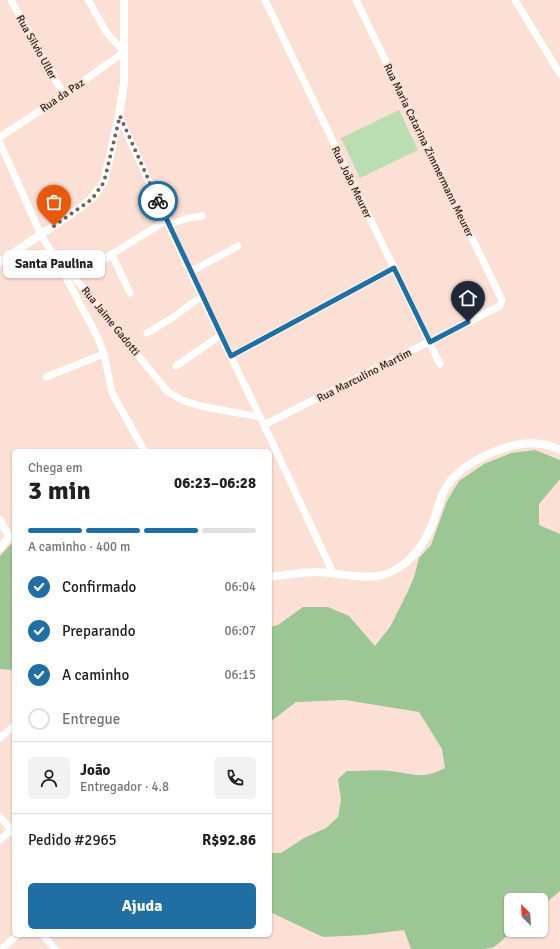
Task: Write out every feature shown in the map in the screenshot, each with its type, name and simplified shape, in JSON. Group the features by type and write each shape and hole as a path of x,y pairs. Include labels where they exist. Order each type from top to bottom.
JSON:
{"street":[{"name":"Rua Silvio Uller","path":"11,0 64,95"},
{"path":"88,0 107,34 124,52"},
{"name":"Rua João Meurer","path":"265,0 440,364"},
{"name":"Rua Maria Catarina Zimmermann Meurer","path":"356,0 502,300"},
{"path":"515,0 560,74"},
{"path":"0,262 92,199 107,175 120,116 124,83 126,1"},
{"name":"Rua da Paz","path":"0,136 64,95 124,52"},
{"path":"120,116 190,272 333,573"},
{"name":"Rua Jaime Gadotti","path":"0,144 41,235 59,264 75,278 168,392 182,400 200,406 260,417"},
{"path":"83,272 168,222 202,216"},
{"path":"190,272 238,246"},
{"path":"112,255 130,293"},
{"path":"59,264 104,354 112,393 143,449"},
{"path":"231,356 394,268"},
{"path":"146,333 172,318 202,296"},
{"name":"Rua Marculino Martim","path":"264,425 500,306 502,300"},
{"path":"176,366 221,335"},
{"path":"46,377 104,354"},
{"path":"272,577 318,572 374,577 390,573 404,564 418,551 428,536 444,492 453,479 468,465 503,448 533,442 551,445 560,450"},
{"path":"0,520 11,536 0,548"},
{"path":"0,738 12,728"},
{"path":"0,817 12,829"},
{"path":"0,840 12,831"},
{"path":"2,949 16,937"},
{"path":"45,937 55,949"}],"green space":[{"path":"399,110 418,150 360,178 341,138"},
{"path":"535,450 560,460 560,479 539,504 539,525 560,534 560,891 548,901 548,893 504,893 504,937 506,937 494,947 485,949 411,949 404,930 364,935 323,937 272,913 272,853 281,853 304,838 326,828 338,817 341,800 338,779 347,771 391,771 412,775 430,774 445,768 442,749 419,712 345,700 296,702 272,720 272,626 278,625 303,607 328,607 349,616 375,646 390,627 408,591 414,577 419,558 431,545 447,501 459,481 484,464 511,453"},
{"path":"12,543 12,670 0,669 0,556"}],"way so far":[{"path":"54,226 92,199 104,182 107,175 120,116 158,201"}],"place":[{"name":"Santa Paulina","path":"54,226"}],"route":[{"path":"158,201 190,272 231,356 394,268 430,342 468,322"}]}
